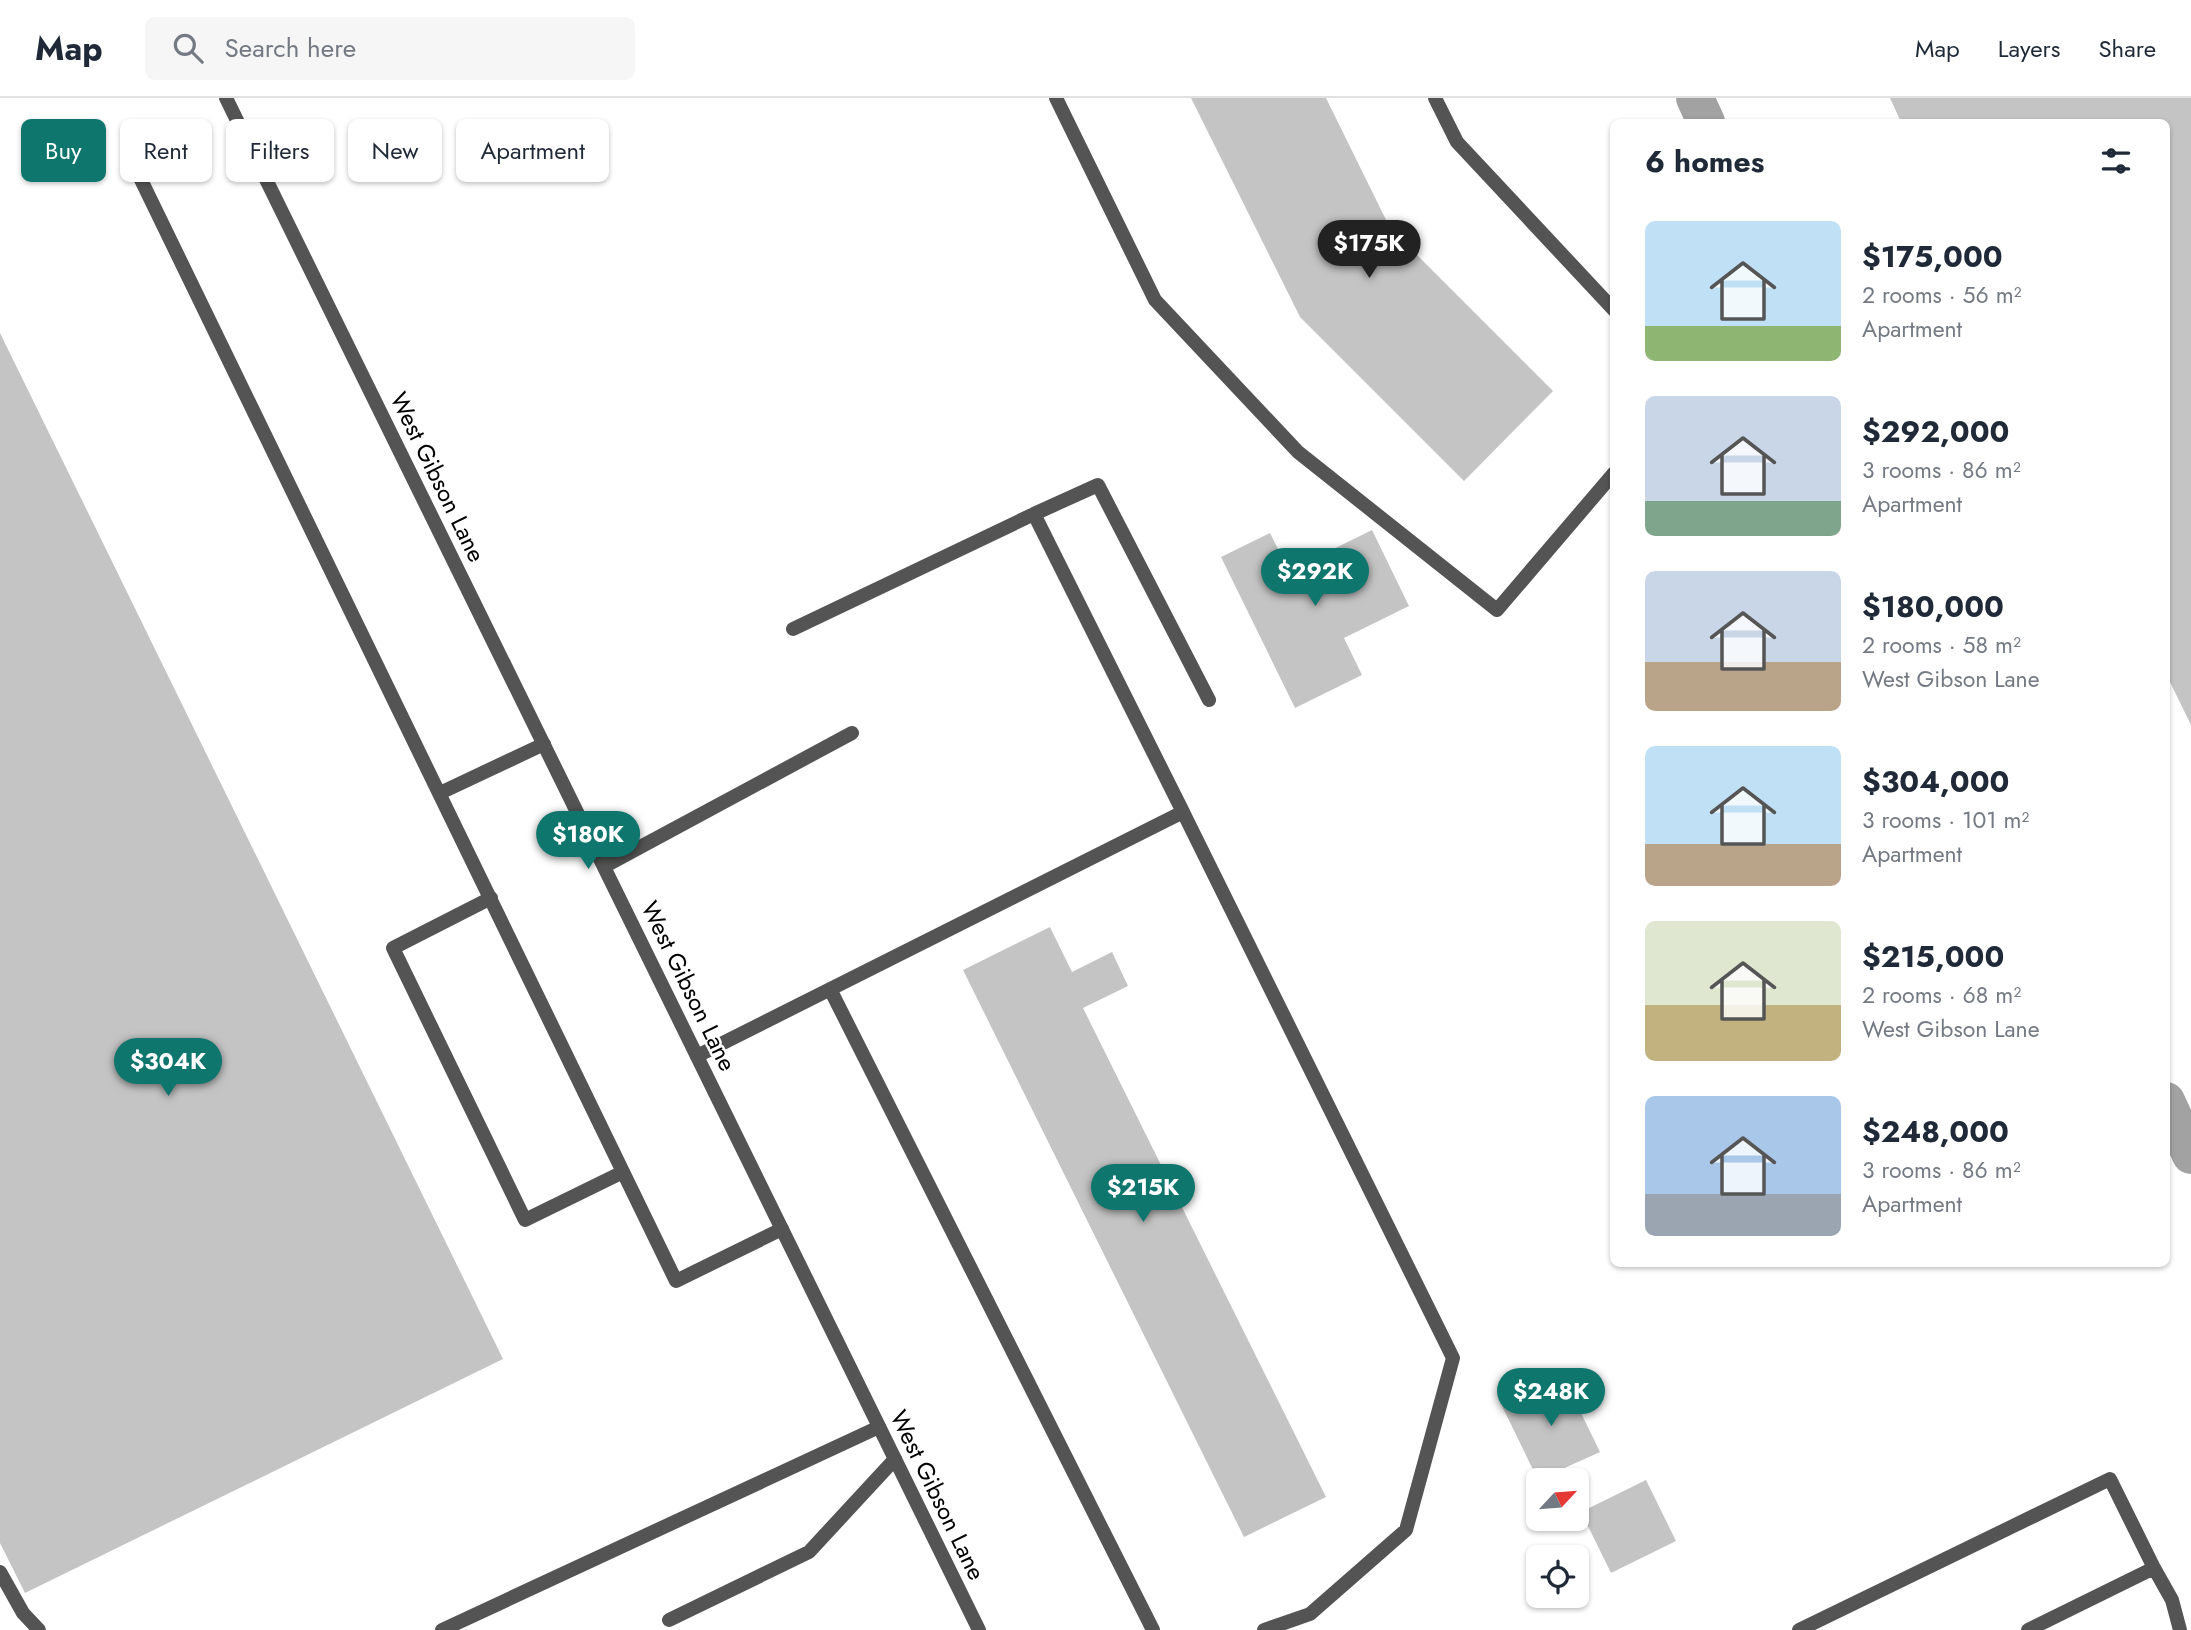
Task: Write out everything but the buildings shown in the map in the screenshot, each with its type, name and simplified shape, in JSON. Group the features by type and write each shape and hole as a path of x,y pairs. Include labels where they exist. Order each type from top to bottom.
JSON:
{"street":[{"name":"West Gibson Lane","path":"226,98 606,866 979,1630"},
{"path":"1056,98 1155,300 1298,452 1497,610 1610,478"},
{"path":"1435,98 1457,142 1610,306"},
{"path":"142,182 676,1281 782,1229"},
{"path":"793,629 1098,485 1209,700"},
{"path":"1034,514 1453,1359 1406,1530 1310,1614 1264,1630"},
{"path":"606,866 852,733"},
{"path":"440,793 544,744"},
{"path":"697,1056 1183,812"},
{"path":"491,898 393,948 525,1220 623,1172"},
{"path":"830,989 1153,1630"},
{"path":"442,1630 879,1427"},
{"path":"669,1620 809,1552 895,1459"},
{"path":"1799,1630 2110,1479 2172,1600 2180,1630"},
{"path":"2028,1630 2154,1568"},
{"path":"0,1572 23,1614 39,1630"}],"waterway":[{"path":"1695,98 1705,119"},
{"path":"2170,1110 2191,1155"}]}
